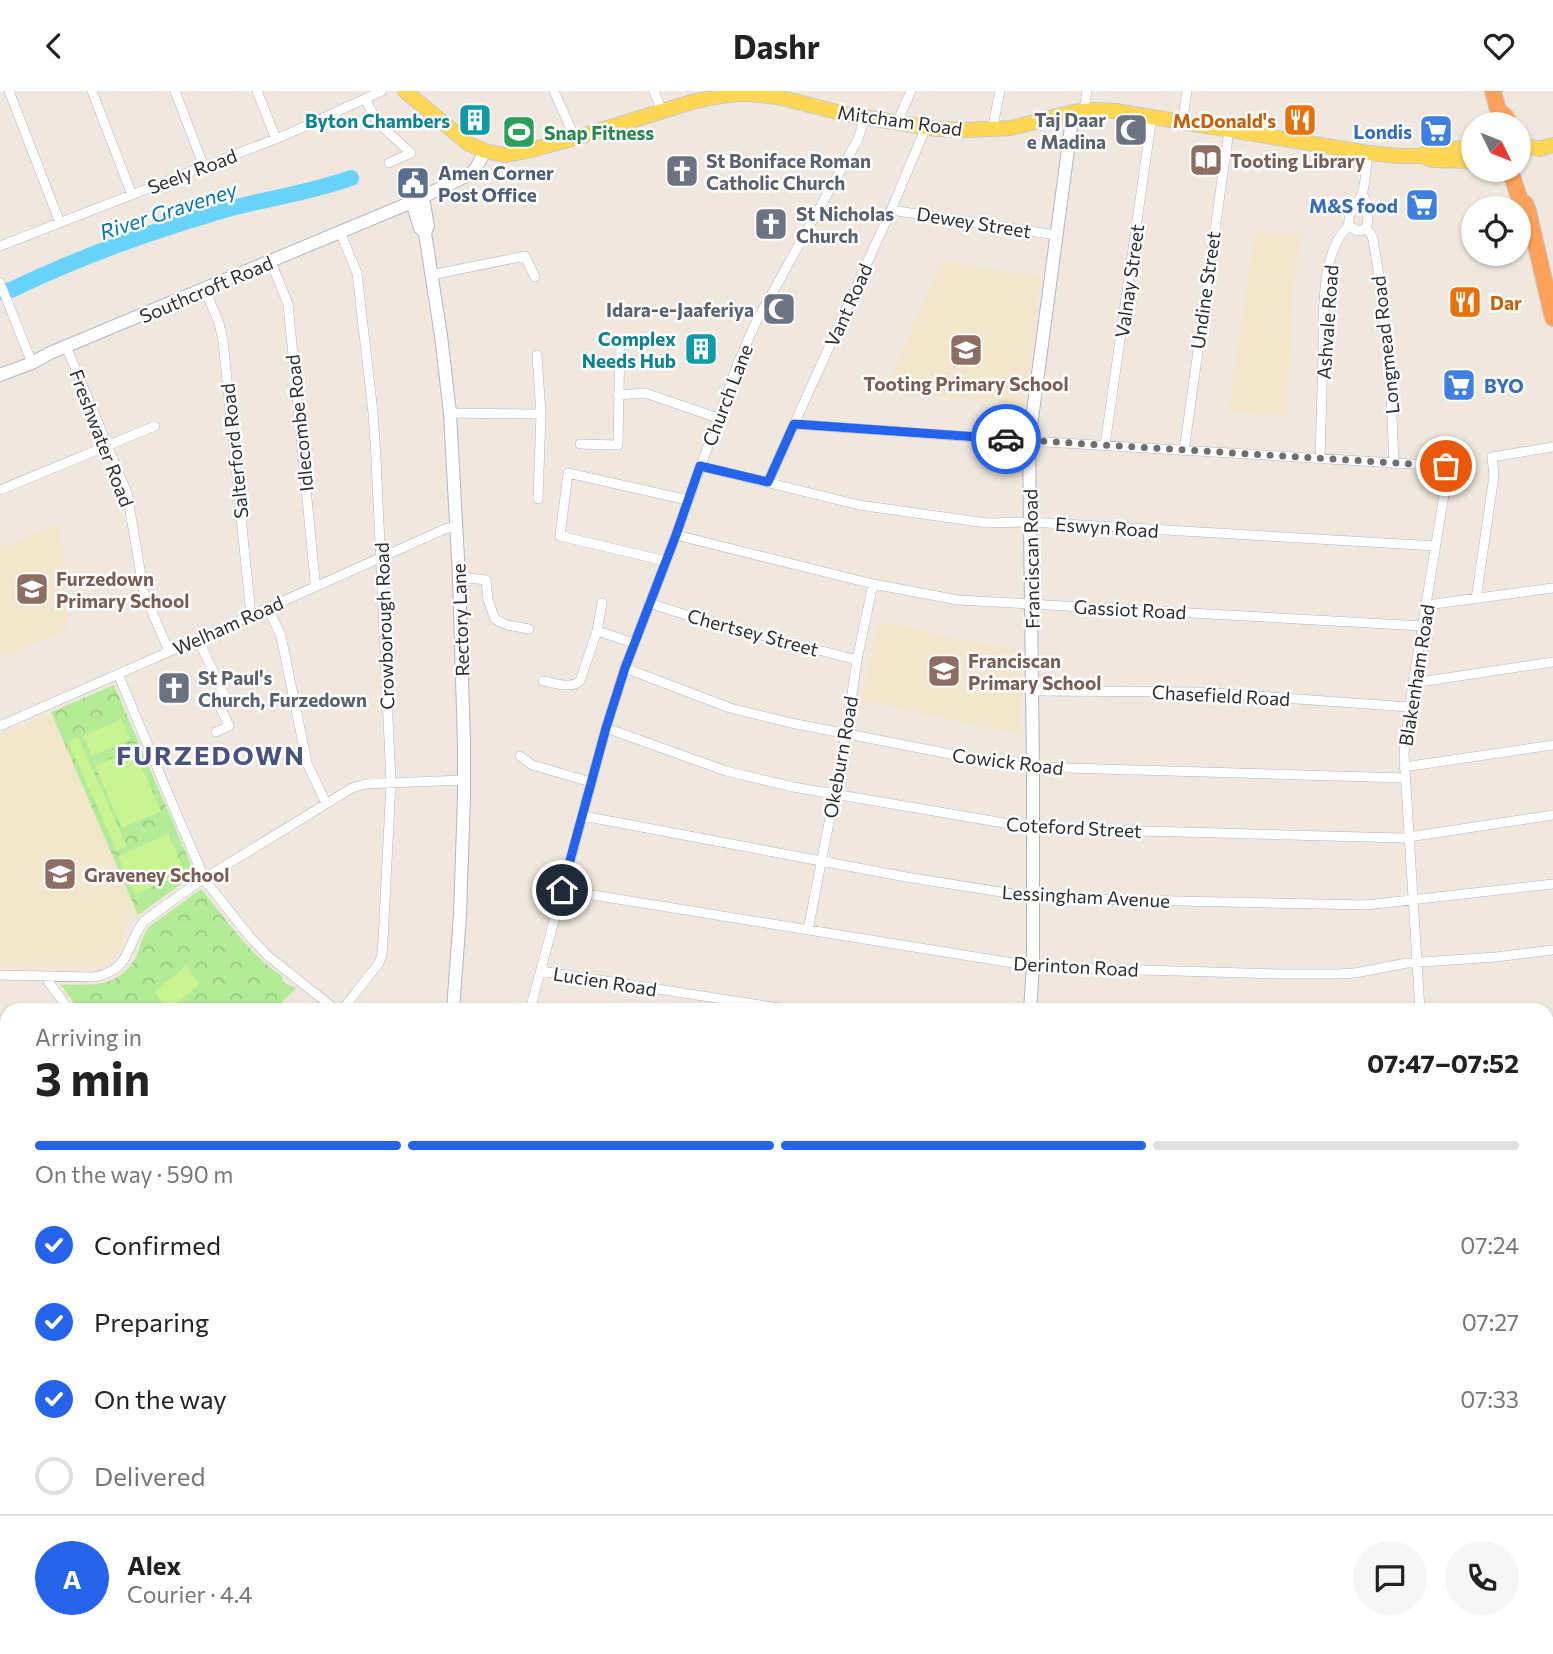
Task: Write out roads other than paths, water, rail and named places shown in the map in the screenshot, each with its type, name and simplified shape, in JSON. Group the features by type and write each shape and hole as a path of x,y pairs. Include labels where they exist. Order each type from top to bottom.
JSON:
{"highway":[{"path":"1531,224 1553,319"}],"main road":[{"path":"405,91 463,140 485,152"},
{"name":"Mitcham Road","path":"485,152 509,154 575,138 714,97 765,93 865,118 937,129 1011,128 1079,111 1116,111 1368,153 1461,161"},
{"name":"Mitcham Road","path":"1421,156 1432,149 1461,148"}],"street":[{"path":"9,91 60,223"},
{"path":"92,91 132,195"},
{"path":"175,91 204,167"},
{"path":"257,91 276,139"},
{"name":"Seely Road","path":"0,246 276,139 383,91"},
{"path":"554,91 575,138"},
{"path":"654,91 662,111"},
{"path":"897,123 911,91"},
{"path":"992,129 1000,91"},
{"path":"1079,111 1087,91"},
{"path":"1182,122 1187,91"},
{"path":"365,99 378,123 411,153 389,163"},
{"name":"Franciscan Road","path":"1030,1003 1033,691 1029,441 1056,235 1079,111"},
{"name":"Valnay Street","path":"1105,446 1152,116"},
{"name":"Church Lane","path":"532,1003 591,782 625,668 738,363 755,322 858,139 865,118"},
{"name":"Vant Road","path":"768,482 926,127"},
{"name":"Undine Street","path":"1184,451 1229,130"},
{"name":"Southcroft Road","path":"0,375 418,200 470,174 485,152"},
{"name":"Ashvale Road","path":"1320,459 1325,293 1330,261 1337,241 1349,225 1353,207 1363,194 1368,153"},
{"name":"Longmead Road","path":"1363,194 1368,222 1366,228 1371,234 1382,295 1391,392 1394,464"},
{"name":"Rectory Lane","path":"418,200 420,228 425,233 441,336 450,413 459,577 464,780 460,915 454,1003"},
{"name":"Dewey Street","path":"891,209 1056,235"},
{"path":"1349,225 1356,230 1366,228"},
{"name":"Crowborough Road","path":"340,232 357,273 373,413 391,782 382,954 379,963 348,1003"},
{"path":"431,275 525,256 534,277"},
{"name":"Idlecombe Road","path":"271,262 288,305 317,586"},
{"path":"1,284 32,363"},
{"name":"Salterford Road","path":"205,290 219,323 223,341 251,615"},
{"path":"580,444 618,446 620,341"},
{"name":"Freshwater Road","path":"66,347 129,503 144,593 169,652"},
{"path":"537,355 541,414 538,499"},
{"path":"618,395 645,393 718,418"},
{"path":"450,413 541,414"},
{"path":"794,424 1394,464"},
{"path":"0,491 155,426"},
{"path":"1476,599 1494,476 1492,457 1553,447"},
{"name":"Blakenham Road","path":"1394,464 1443,465 1447,468 1404,741 1404,778 1419,1003"},
{"name":"Eswyn Road","path":"700,466 872,507 987,523 1030,522 1436,546"},
{"path":"666,561 560,536 568,473 688,500"},
{"name":"Welham Road","path":"0,726 456,526"},
{"name":"Gassiot Road","path":"676,535 873,584 958,600 1423,627"},
{"path":"459,577 486,580 488,600 495,619 507,625 529,629"},
{"name":"Okeburn Road","path":"808,930 873,584"},
{"path":"1427,605 1553,587"},
{"path":"543,681 571,685 580,681 597,631 602,603"},
{"name":"Chertsey Street","path":"649,603 699,619 857,660"},
{"path":"268,608 281,636 307,763 326,803"},
{"path":"597,631 634,643"},
{"path":"198,639 226,701 221,709 229,726 216,732"},
{"path":"1413,683 1553,662"},
{"name":"Cowick Road","path":"625,668 730,708 846,735 991,762 1033,767 1404,778"},
{"path":"118,674 204,878 268,956 327,1003"},
{"name":"Chasefield Road","path":"1033,691 1202,692 1409,707"},
{"name":"Coteford Street","path":"606,728 726,771 793,787 1033,828 1408,837 1553,815"},
{"path":"1404,767 1552,749"},
{"path":"520,756 532,765 591,782"},
{"path":"0,975 94,977 111,972 128,956 138,928 144,921 204,878 326,803 358,786 391,782 464,780"},
{"name":"Lessingham Avenue","path":"583,816 947,884 1033,897 1353,905 1553,884"},
{"name":"Derinton Road","path":"562,890 1032,967 1337,974 1416,962 1553,950"},
{"name":"Lucien Road","path":"541,971 748,1003"},
{"path":"47,977 64,1003"}],"waterway":[{"name":"River Graveney","path":"0,292 11,290 114,246 167,228 221,211 351,178"}],"place":[{"name":"Byton Chambers","path":"475,120"},
{"name":"McDonald's","path":"1300,120"},
{"name":"Taj Daar e Madina","path":"1131,130"},
{"name":"Londis","path":"1436,131"},
{"name":"Snap Fitness","path":"519,132"},
{"name":"Tooting Library","path":"1206,160"},
{"name":"St Boniface Roman Catholic Church","path":"682,171"},
{"name":"Amen Corner Post Office","path":"413,183"},
{"name":"M&S food","path":"1422,205"},
{"name":"St Nicholas Church","path":"771,224"},
{"name":"Dar","path":"1465,302"},
{"name":"Idara-e-Jaaferiya","path":"779,309"},
{"name":"Complex Needs Hub","path":"701,349"},
{"name":"Tooting Primary School","path":"966,350"},
{"name":"BYO","path":"1459,385"},
{"name":"Furzedown Primary School","path":"32,589"},
{"name":"Franciscan Primary School","path":"944,671"},
{"name":"St Paul's Church, Furzedown","path":"174,688"},
{"name":"Graveney School","path":"60,874"}],"district":[{"name":"FURZEDOWN","path":"211,754"}]}
